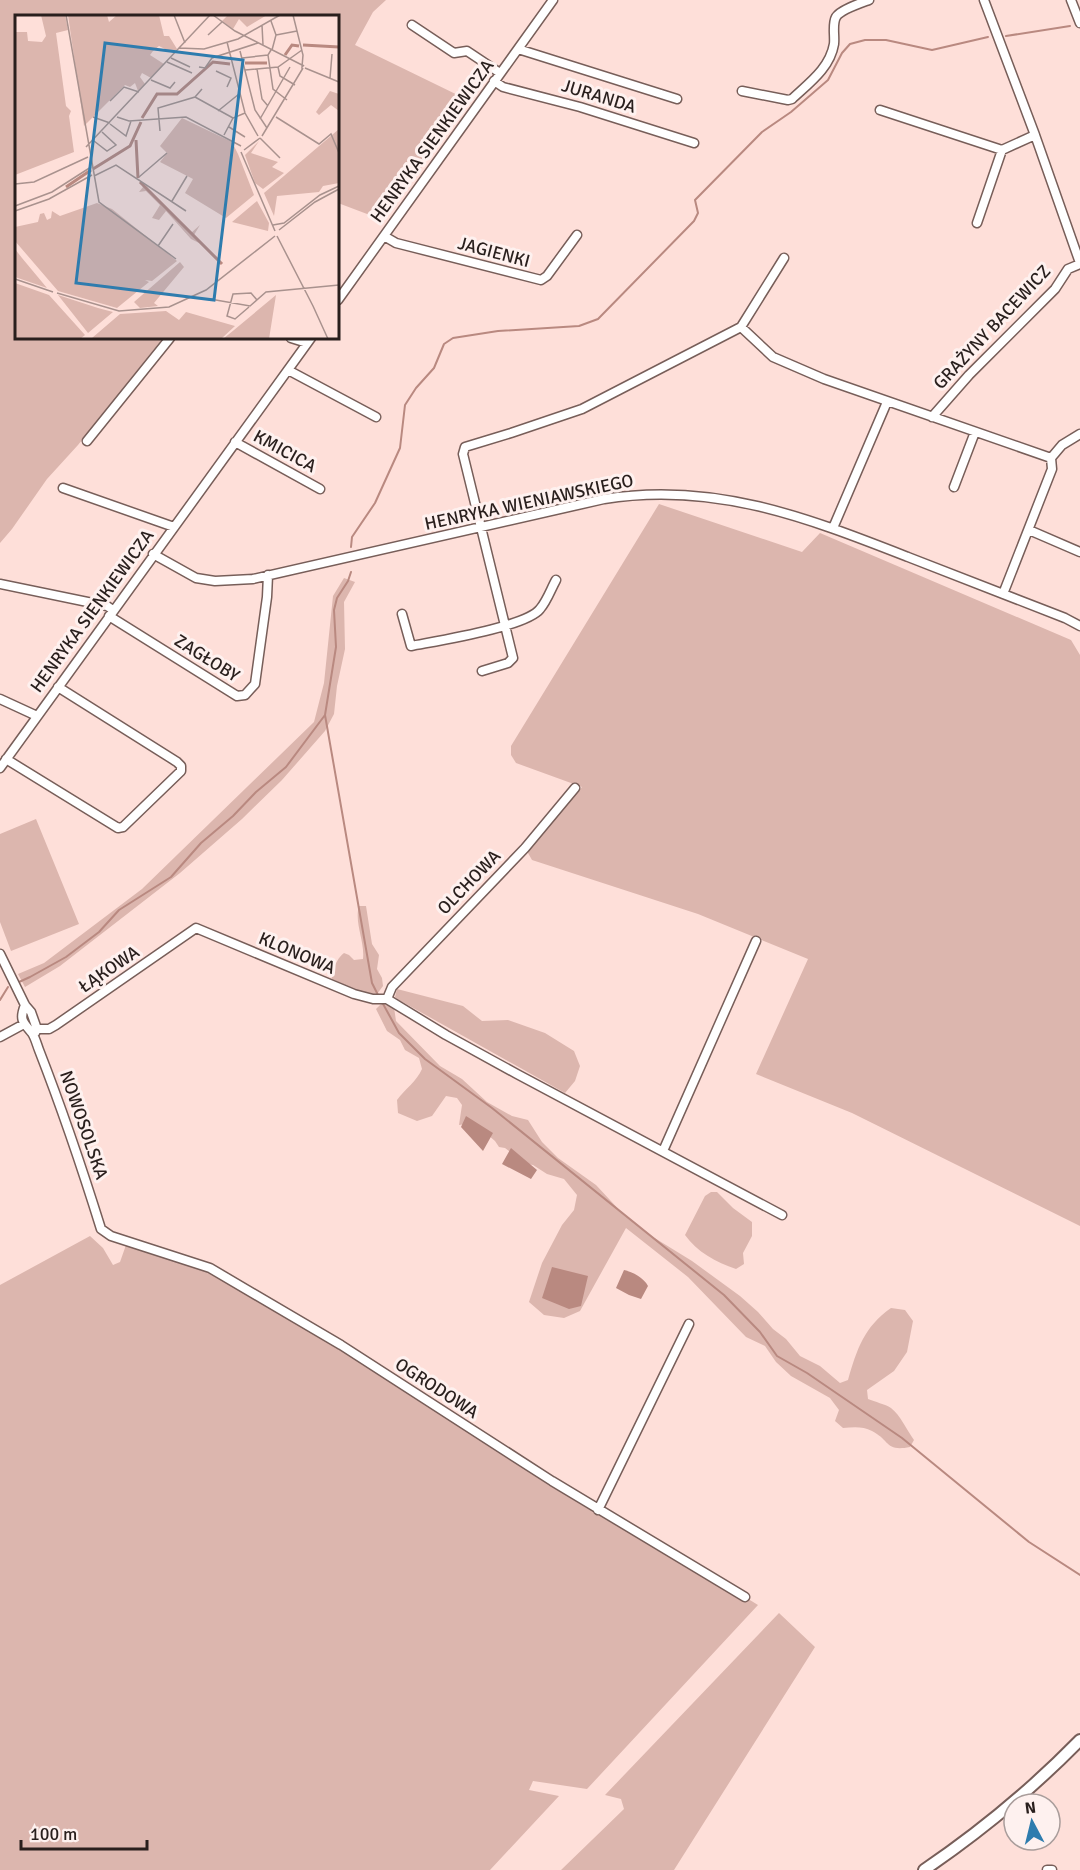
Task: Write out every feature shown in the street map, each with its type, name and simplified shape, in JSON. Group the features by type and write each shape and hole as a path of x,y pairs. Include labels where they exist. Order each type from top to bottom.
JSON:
{"main road":[{"path":"924,1870 1008,1807 1080,1740"}],"street":[{"name":"HENRYKA SIENKIEWICZA","path":"339,299 553,0"},
{"path":"742,91 792,99 822,70 829,57 834,46 834,19 838,14 869,0"},
{"path":"984,0 1080,264"},
{"path":"1071,0 1080,23"},
{"path":"412,25 454,53 467,51 500,73"},
{"path":"518,50 677,99"},
{"name":"JURANDA","path":"494,81 504,87 580,107 694,143"},
{"path":"880,110 1002,150 1035,135"},
{"path":"977,223 1002,150"},
{"name":"JAGIENKI","path":"384,237 396,243 540,280 547,276 577,235"},
{"path":"482,671 508,663 513,658 462,454 465,447 582,409 741,327 784,258"},
{"name":"GRAŻYNY BACEWICZ","path":"932,417 969,375 1055,289 1068,269 1080,264"},
{"path":"741,327 773,357 825,379 1051,458"},
{"path":"87,441 169,339"},
{"name":"HENRYKA SIENKIEWICZA","path":"0,768 309,340"},
{"path":"288,370 376,417"},
{"path":"833,528 886,402"},
{"path":"954,487 975,432"},
{"path":"1003,594 1052,469 1051,458 1062,445 1080,434"},
{"name":"KMICICA","path":"235,442 320,489"},
{"name":"HENRYKA SIENKIEWICZA","path":"63,488 174,527"},
{"name":"HENRYKA WIENIAWSKIEGO","path":"153,554 196,578 215,581 253,579 573,505 628,495 688,494 736,501 833,528 1065,618 1080,626"},
{"path":"1029,530 1080,552"},
{"name":"ZAGŁOBY","path":"0,584 107,606 111,613 237,696 245,695 255,684 268,576"},
{"path":"402,614 411,646 505,626 528,618 540,610 556,580"},
{"path":"6,759 118,828 123,827 181,771 181,765 177,762 58,687"},
{"name":"HENRYKA SIENKIEWICZA","path":"0,699 37,716"},
{"name":"OLCHOWA","path":"387,999 392,987 525,848 575,788"},
{"name":"KLONOWA","path":"196,928 354,994 373,999 387,999"},
{"name":"ŁĄKOWA","path":"35,1031 50,1029 196,928"},
{"path":"663,1151 756,941"},
{"name":"NOWOSOLSKA","path":"0,954 3,970 31,1011 35,1031 101,1228"},
{"path":"387,999 446,1035 782,1215"},
{"name":"NOWOSOLSKA","path":"25,1005 22,1011 24,1024 35,1031"},
{"path":"0,1036 24,1024"},
{"name":"OGRODOWA","path":"101,1228 111,1236 210,1268 341,1345 598,1510 745,1597"},
{"path":"598,1510 689,1324"},
{"path":"1047,1870 1052,1870"}],"shaded area":[{"path":"0,0 386,0 373,12 355,45 470,101 383,220 339,203 339,15 15,15 15,339 162,339 78,445 47,479 0,543"},
{"path":"659,504 802,552 820,533 1071,640 1080,655 1080,1226 852,1113 756,1074 808,959 698,914 532,860 528,848 582,787 516,763 511,755 511,746"},
{"path":"344,578 355,582 344,602 345,649 334,714 325,731 282,780 242,819 180,873 60,966 25,987 18,974 44,963 142,889 314,722 324,683 333,596"},
{"path":"36,819 79,924 11,951 0,922 0,834"},
{"path":"359,906 366,906 372,944 379,955 377,969 383,986 377,994 367,995 332,979 331,971 344,953 354,960 363,959 358,919"},
{"path":"397,989 463,1006 482,1021 508,1020 545,1033 574,1051 580,1066 575,1081 565,1093 399,1000 395,997"},
{"path":"383,1002 394,1007 396,1021 440,1066 462,1079 487,1102 512,1116 528,1120 542,1142 558,1158 596,1185 623,1214 740,1296 786,1339 800,1356 820,1366 840,1383 848,1380 858,1349 874,1323 891,1308 905,1310 913,1321 907,1352 894,1371 867,1390 868,1399 891,1408 898,1415 914,1440 910,1447 892,1447 878,1434 865,1428 843,1428 835,1421 839,1410 830,1398 791,1376 776,1362 765,1346 746,1337 688,1277 626,1228 580,1311 564,1318 544,1315 529,1302 542,1263 562,1225 574,1210 577,1195 564,1179 547,1174 533,1165 522,1163 505,1148 499,1147 474,1123 459,1125 462,1105 457,1098 446,1096 432,1116 417,1121 398,1113 397,1100 422,1069 419,1058 405,1050 400,1040 387,1031 376,1009"},
{"path":"466,1116 493,1133 483,1151 461,1127"},
{"path":"511,1148 537,1170 531,1179 502,1164"},
{"path":"711,1192 717,1192 752,1222 752,1236 743,1253 744,1264 736,1269 708,1256 685,1235 705,1196"},
{"path":"90,1236 103,1248 113,1265 120,1262 126,1245 208,1270 758,1605 587,1789 533,1781 529,1790 559,1796 490,1870 0,1870 0,1285"},
{"path":"552,1267 588,1276 581,1306 569,1309 542,1298"},
{"path":"624,1270 644,1280 648,1286 641,1299 616,1288"},
{"path":"779,1613 815,1647 674,1870 561,1870 624,1809 621,1799 605,1795"}],"waterway":[{"path":"1006,36 1070,26"},
{"path":"351,547 352,537 375,503 400,448 405,405 416,388 434,368 444,344 453,338 498,331 579,326 598,319 694,221 698,213 695,200 762,132 791,112 828,80 842,53 850,44 865,40 886,40 932,50 988,37"},
{"path":"19,982 66,957 99,932 119,910 171,877 201,843 286,767 325,715 336,647 334,610 337,598 351,572"},
{"path":"325,715 372,983 379,997"},
{"path":"0,1000 8,987"},
{"path":"382,1002 399,1033 425,1059 492,1108 724,1295 760,1332 777,1356 807,1373 902,1438 1029,1542 1080,1575"}]}
